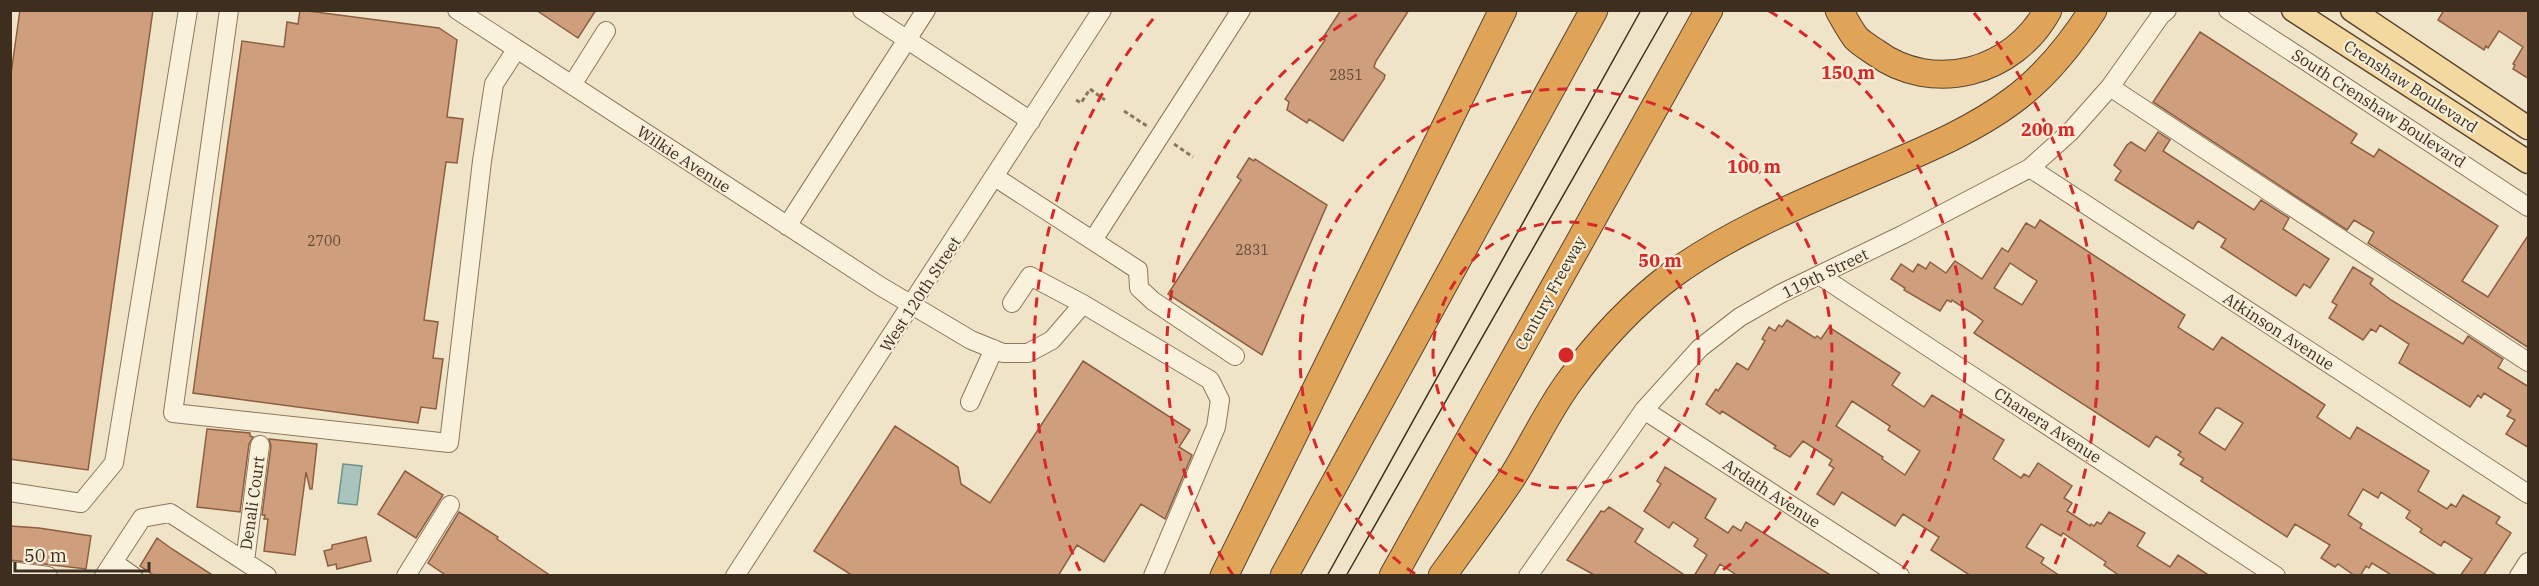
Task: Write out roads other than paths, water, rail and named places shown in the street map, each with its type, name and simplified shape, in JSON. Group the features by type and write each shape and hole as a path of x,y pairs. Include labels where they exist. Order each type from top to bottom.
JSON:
{"highway":[{"path":"1224,576 1503,10"},
{"path":"1284,576 1593,10"},
{"name":"Century Freeway","path":"1393,576 1709,10"},
{"path":"1839,10 1857,39 1887,61 1914,71 1946,75 1972,72 2000,61 2025,42 2048,10"},
{"path":"1442,576 1511,479 1569,382 1637,304 1670,276 1699,256 1749,227 1928,149 1975,125 2012,101 2044,74 2072,44 2092,10"}],"main road":[{"name":"Crenshaw Boulevard","path":"2293,10 2529,162"},
{"name":"Crenshaw Boulevard","path":"2352,10 2529,128"}],"street":[{"path":"10,492 81,503 114,463 188,10"},
{"path":"229,10 173,413 449,443 482,161 494,84 516,50"},
{"name":"Wilkie Avenue","path":"457,10 787,226 912,306 971,340 1003,353 1028,353 1052,340 1083,304"},
{"path":"862,10 1031,121"},
{"path":"787,226 926,10"},
{"name":"West 120th Street","path":"735,576 1102,10"},
{"path":"1093,240 1241,10"},
{"name":"South Crenshaw Boulevard","path":"2228,10 2529,207"},
{"name":"119th Street","path":"1528,576 1644,410 1700,348 1732,323 1782,293 1902,236 2030,168 2070,132 2110,87 2164,13"},
{"path":"572,85 606,31"},
{"path":"2110,87 2529,362"},
{"name":"Atkinson Avenue","path":"2030,168 2529,494"},
{"path":"995,177 1138,270 1139,288 1153,301 1235,356"},
{"name":"Chanera Avenue","path":"1820,275 2276,576"},
{"path":"1012,303 1030,276 1083,304 1210,380 1220,400 1216,427 1153,576"},
{"path":"970,402 994,349"},
{"name":"Ardath Avenue","path":"1644,410 1900,576"},
{"name":"Denali Court","path":"245,561 260,445"},
{"path":"406,576 450,505"},
{"path":"134,576 108,569 142,518 170,513 267,576"},
{"path":"2519,576 2529,562"},
{"path":"10,571 48,576"}],"water":[{"path":"343,464 362,466 357,505 338,503"}],"tram line":[{"path":"1327,576 1641,10"},
{"path":"1346,576 1669,10"}]}
